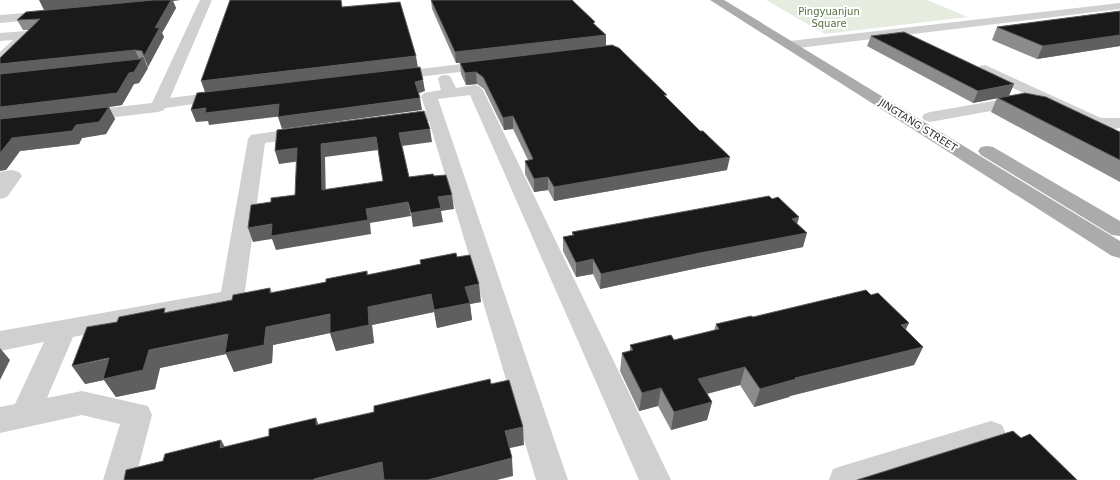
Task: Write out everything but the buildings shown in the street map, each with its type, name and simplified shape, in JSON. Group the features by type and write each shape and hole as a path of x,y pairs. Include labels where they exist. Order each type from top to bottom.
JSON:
{"main road":[{"name":"JINGTANG STREET","path":"716,0 1120,251"},
{"name":"JINGTANG STREET","path":"734,0 1120,230"}],"street":[{"path":"71,118 158,107 206,0"},
{"path":"1052,2 1077,11"},
{"path":"27,17 41,4"},
{"path":"790,46 1120,6"},
{"path":"0,19 58,14"},
{"path":"0,37 26,34 0,60"},
{"path":"379,78 505,63"},
{"path":"985,69 1103,123 1120,122"},
{"path":"441,71 450,94"},
{"path":"1005,79 1021,94 1018,101"},
{"path":"552,480 429,96 475,90 655,480"},
{"path":"159,104 238,95"},
{"path":"930,117 1018,101 1035,102 1081,114"},
{"path":"373,123 435,115"},
{"path":"0,341 232,298 257,139 327,129"},
{"path":"0,178 12,176 0,193"},
{"path":"12,418 63,329"},
{"path":"12,418 82,403 137,415 119,480"},
{"path":"845,480 991,434"}],"green space":[{"name":"Pingyuanjun Square","path":"766,0 927,0 968,17 825,34"}]}
